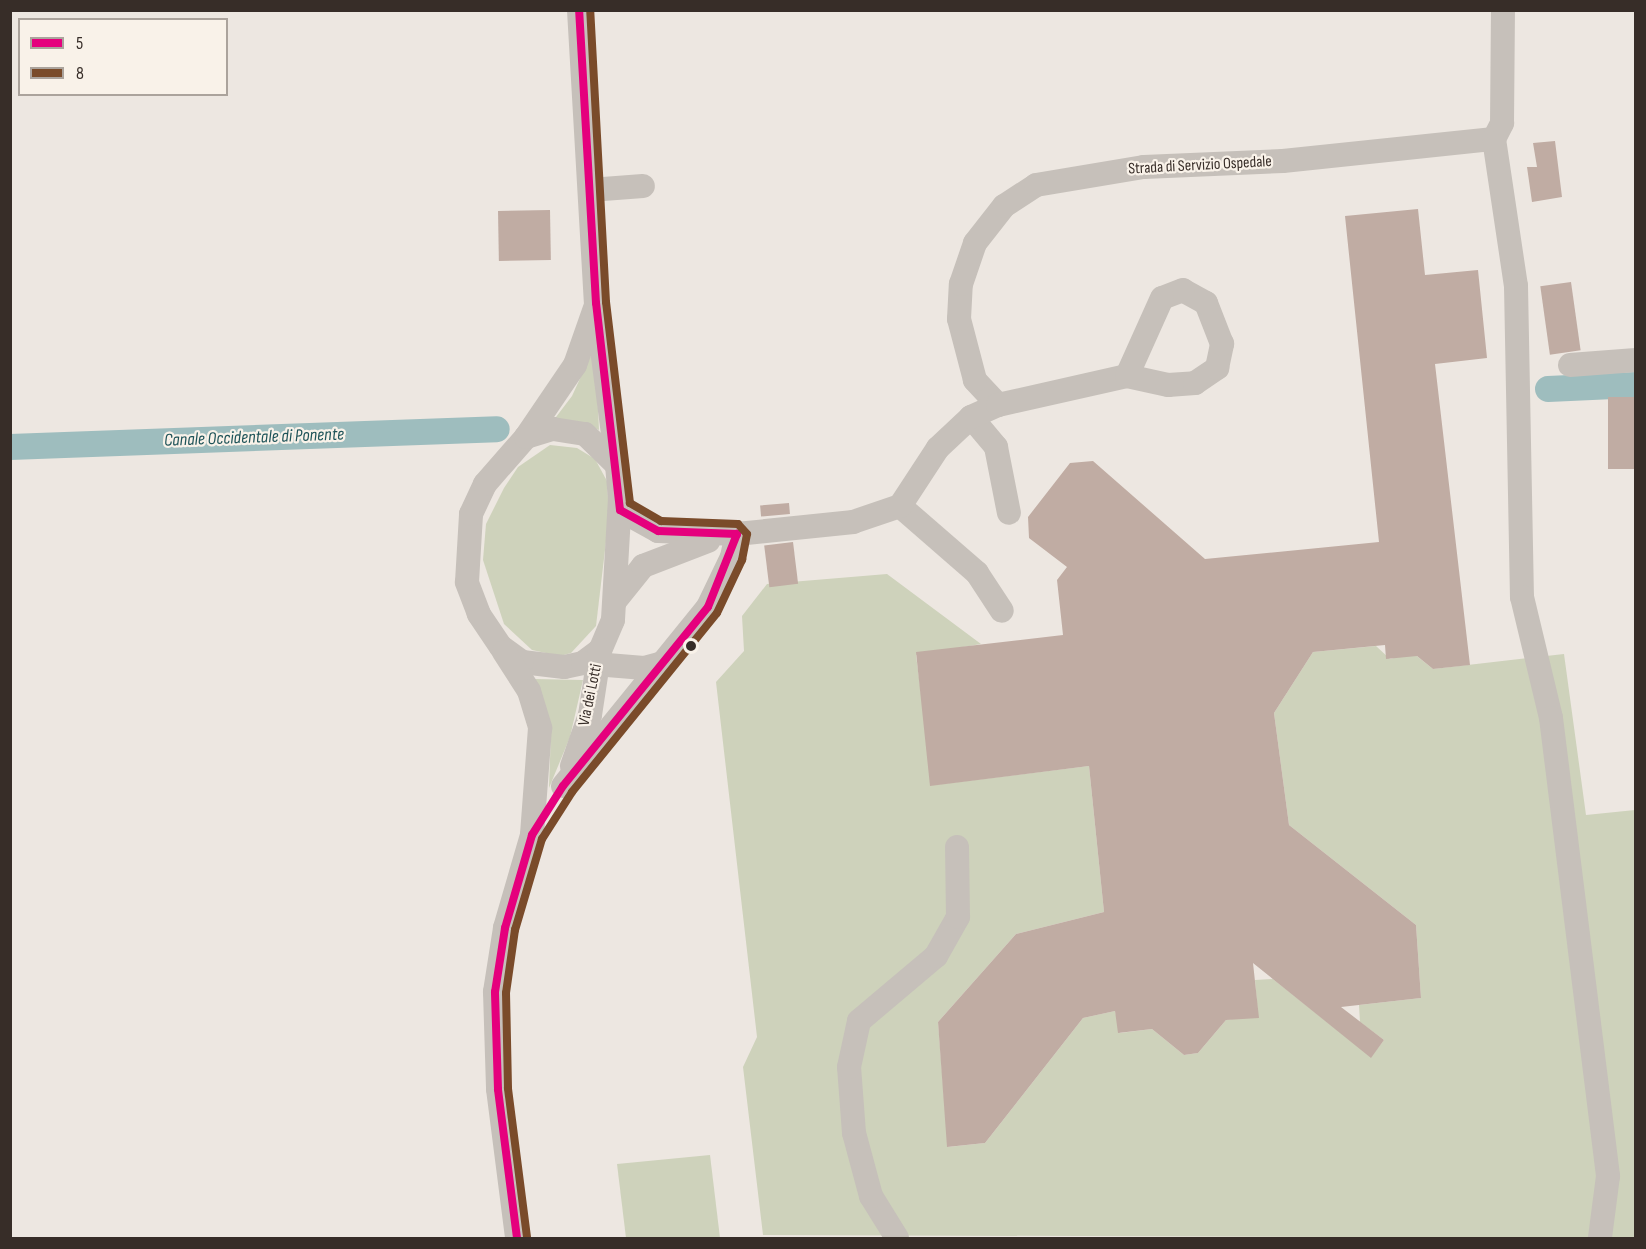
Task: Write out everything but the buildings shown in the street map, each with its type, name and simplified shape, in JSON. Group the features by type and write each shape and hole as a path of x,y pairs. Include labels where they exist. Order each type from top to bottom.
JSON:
{"street":[{"name":"Via dei Lotti","path":"532,835 563,786 590,714 594,659 614,602 620,510 596,303 579,10"},
{"path":"1503,10 1502,123 1494,139 1516,286 1522,597 1551,718 1608,1176 1600,1239"},
{"name":"Strada di Servizio Ospedale","path":"998,405 975,380 966,352 961,284 975,243 1004,207 1036,185 1144,167 1283,162 1494,139"},
{"path":"590,190 644,186"},
{"name":"Via dei Lotti","path":"517,1239 498,1089 495,992 506,928 532,835 540,728 529,691 479,614 467,582 466,549 471,514 485,484 526,437 575,365 596,303"},
{"path":"1570,365 1635,360"},
{"path":"620,510 658,531 737,534 853,522 900,506 938,448 972,417 998,405 1127,376"},
{"path":"972,417 996,447 1009,513"},
{"path":"526,437 553,429 585,434 616,465"},
{"path":"900,506 977,573 1002,611"},
{"path":"614,602 643,566 684,548 737,534"},
{"path":"563,786 663,663 722,584 737,534"},
{"name":"Via dei Lotti","path":"501,647 542,667 594,659"},
{"path":"594,659 644,668 663,663"},
{"path":"897,1239 871,1196 854,1133 849,1068 859,1021 936,956 958,917 957,847"}],"green space":[{"path":"595,346 599,430 580,422 553,421 572,396"},
{"path":"550,445 577,448 595,459 607,481 609,516 596,626 571,653 560,656 532,650 504,624 483,560 486,524 504,488 518,467"},
{"path":"887,574 981,644 916,655 933,785 1089,766 1104,912 1016,934 938,1022 948,1147 985,1143 1083,1018 1115,1011 1120,1033 1152,1029 1184,1055 1198,1053 1226,1020 1258,1015 1255,980 1273,979 1371,1057 1384,1040 1360,1022 1359,1005 1421,998 1416,925 1289,825 1274,713 1313,652 1376,646 1390,659 1413,653 1433,669 1564,654 1586,815 1635,810 1635,1238 763,1235 743,1067 757,1037 716,682 744,651 742,616 767,584"},
{"path":"534,679 583,680 570,737 549,788 551,731"},
{"path":"710,1155 720,1238 626,1238 617,1164"}],"waterway":[{"name":"Canale Occidentale di Ponente","path":"1548,389 1636,385"},
{"name":"Canale Occidentale di Ponente","path":"10,447 497,429"}],"transit line":[{"name":"5","path":"517,1238 498,1089 495,992 505,928 532,835 563,786 708,607 737,534 658,531 620,510 596,303 579,10"},
{"name":"8","path":"527,1237 508,1088 506,993 515,930 542,839 572,792 717,613 742,560 747,534 738,524 661,521 630,503 606,302 590,10"}]}
